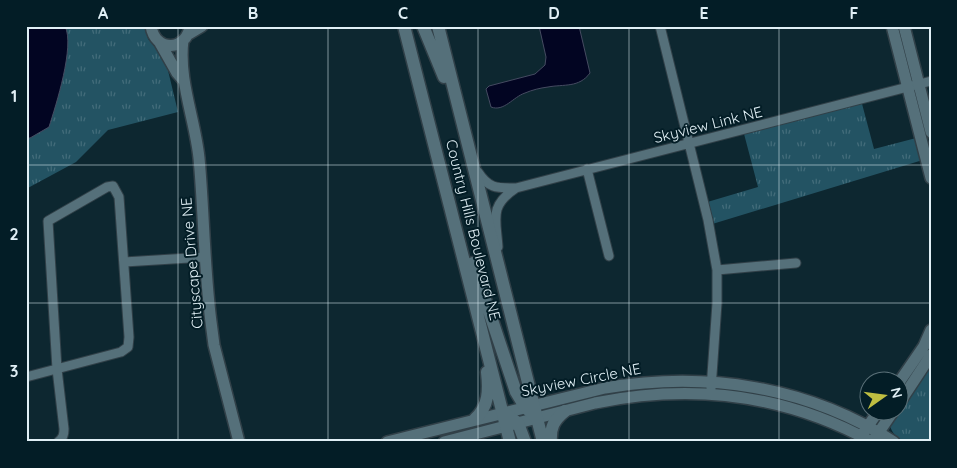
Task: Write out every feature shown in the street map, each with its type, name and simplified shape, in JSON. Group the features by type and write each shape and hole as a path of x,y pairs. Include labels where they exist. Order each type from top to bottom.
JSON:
{"main road":[{"name":"Country Hills Boulevard NE","path":"404,26 503,412 512,425 510,442"},
{"path":"423,26 462,121"},
{"name":"Country Hills Boulevard NE","path":"439,29 499,264 530,406 538,419 543,442"},
{"path":"443,173 516,392 530,406"},
{"path":"475,419 485,408 488,396 484,340"},
{"path":"551,442 552,426 565,411"},
{"path":"512,425 525,442"}],"street":[{"name":"Cityscape Drive NE","path":"151,26 153,37 160,43 184,81"},
{"path":"160,43 174,45 187,34 202,26"},
{"path":"892,26 931,132"},
{"path":"904,26 913,86 931,178"},
{"path":"663,27 689,144 712,233 717,270 717,303 711,394"},
{"name":"Cityscape Drive NE","path":"187,34 182,57 184,81 194,122 199,157 208,302 214,345 239,442"},
{"name":"Skyview Link NE","path":"499,264 496,215 498,206 504,196 516,188 931,80"},
{"name":"Skyview Link NE","path":"474,166 485,183 491,186 516,188"},
{"path":"588,169 609,256"},
{"path":"26,376 57,369 121,352 128,347 129,337 119,197 113,186 107,187 48,221 57,369 64,434 58,442"},
{"path":"124,262 205,257"},
{"path":"717,270 796,263"},
{"path":"910,383 928,350 930,333"},
{"path":"910,370 928,350"},
{"name":"Skyview Circle NE","path":"387,442 605,388 634,383 672,380 738,385 795,396 828,408 862,435"},
{"name":"Skyview Circle NE","path":"444,442 595,403 664,393 711,394 738,397 792,408 823,418 862,435 894,442"},
{"path":"862,435 872,420"},
{"path":"875,439 887,420"}],"green space":[{"path":"26,26 146,26 148,39 165,58 178,112 108,130 76,162 26,189"},
{"path":"861,100 874,149 920,137 926,159 709,225 704,203 758,187 743,130"},
{"path":"931,364 931,442 906,441 897,437 890,426 894,420 910,420 910,396"}],"shaded area":[{"path":"26,26 65,26 68,47 63,76 49,127 30,138 26,138"},
{"path":"539,26 579,26 590,73 586,78 571,85 533,90 504,106 491,107 486,89 489,86 535,74 545,65 546,57"}]}
